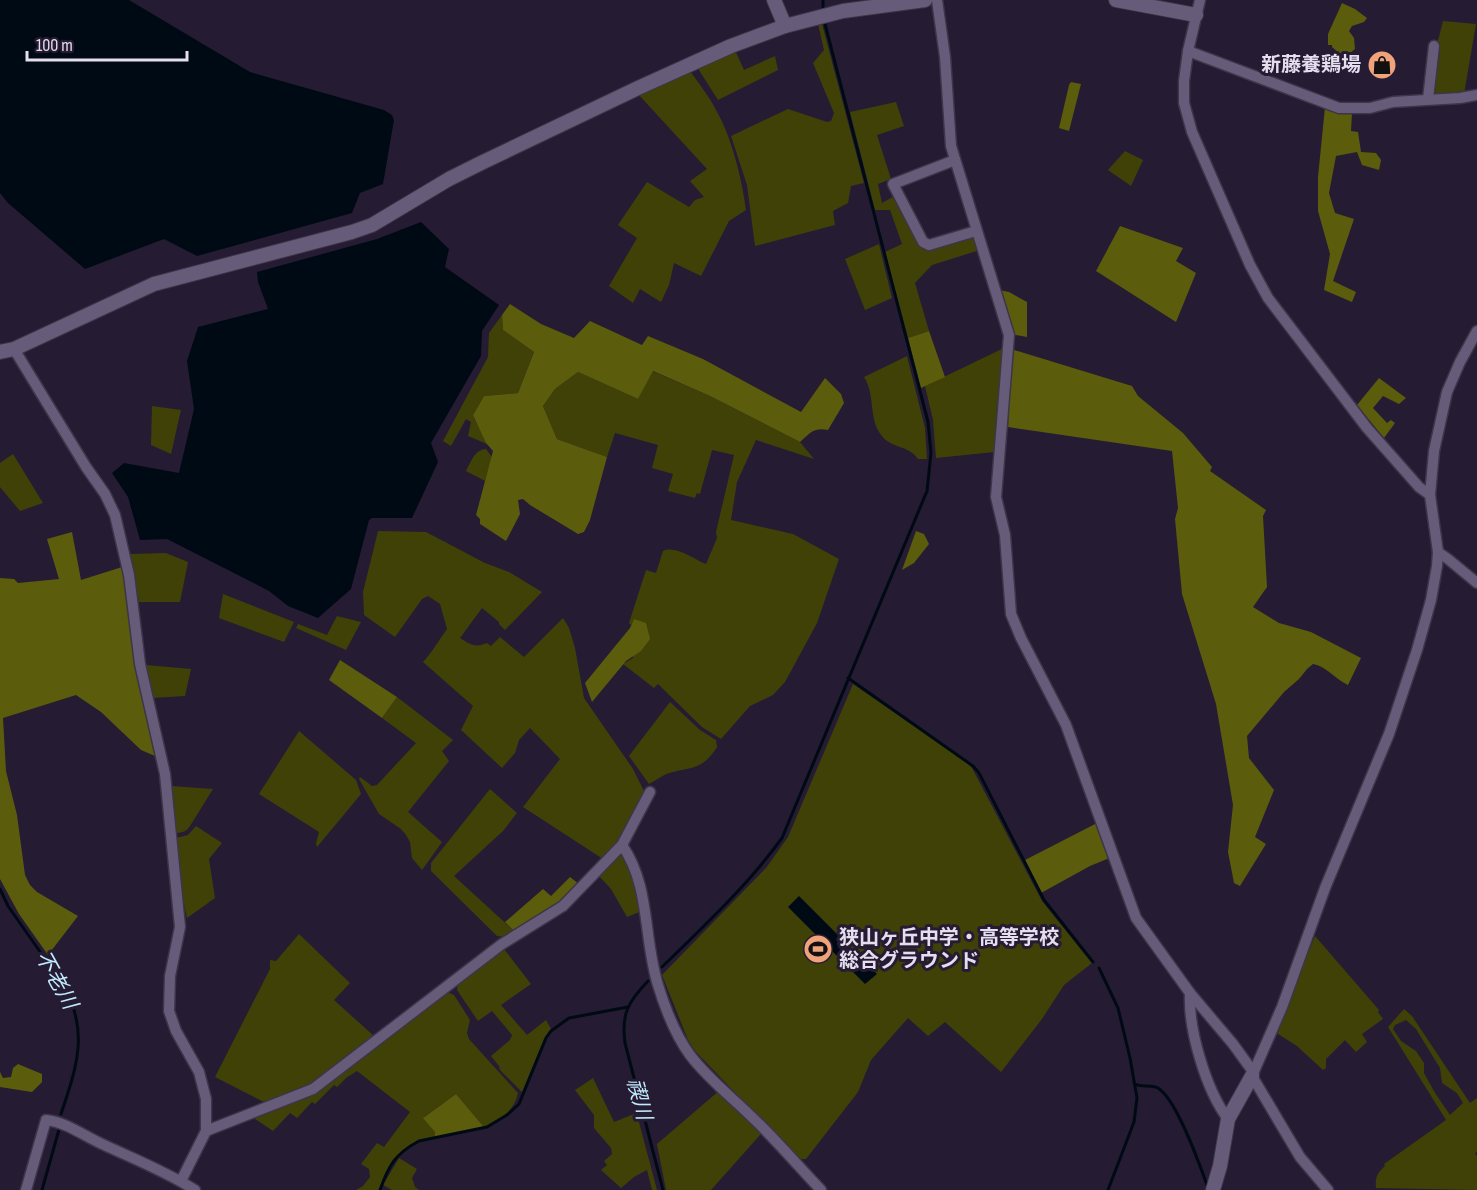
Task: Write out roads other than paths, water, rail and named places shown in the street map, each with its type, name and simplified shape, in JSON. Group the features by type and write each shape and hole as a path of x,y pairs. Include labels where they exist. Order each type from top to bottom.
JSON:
{"street":[{"path":"774,0 785,26"},
{"path":"181,1181 206,1131 206,1099 199,1072 176,1031 170,1011 170,976 180,927 165,774 140,663 129,574 121,535 105,494 7,350 154,284 331,238 372,225 449,179 536,136 712,54 785,26 859,8 907,4 925,0"},
{"path":"937,0 945,57 951,146 1009,335 996,497 1005,535 1011,614 1066,724 1136,918 1190,993 1233,1044 1253,1074 1300,1157 1328,1190"},
{"path":"1116,0 1196,15"},
{"path":"1200,0 1188,51 1184,81 1186,116 1250,265 1268,298 1367,428 1419,487 1430,495"},
{"path":"1428,99 1434,46"},
{"path":"1188,51 1339,108 1370,108 1393,102 1477,95"},
{"path":"955,160 893,184 923,242 929,245 976,231"},
{"path":"1213,1190 1220,1166 1228,1119 1253,1074 1282,1007 1325,888 1389,734 1431,600 1438,552 1430,495 1434,451 1447,392 1477,330"},
{"path":"1438,552 1477,583"},
{"path":"206,1131 313,1089 502,944 563,906 622,845 650,792"},
{"path":"622,845 631,858 642,887 652,964 658,986 685,1048 821,1190"},
{"path":"1190,993 1192,1024 1205,1073 1228,1119"},
{"path":"26,1190 46,1120 64,1125 156,1168 195,1190"}],"waterway":[{"path":"823,0 823,9"},
{"path":"662,967 740,889 782,838 927,491 931,453 928,422 825,24"},
{"path":"848,678 973,766 979,773 1044,900 1093,962"},
{"name":"不老川","path":"0,889 8,906 62,983 71,1000 76,1017 78,1032 76,1064 61,1114"},
{"path":"1099,968 1118,1008 1137,1098 1134,1122 1108,1190"},
{"name":"禊川","path":"648,981 631,1002 625,1016 624,1033 663,1190"},
{"path":"380,1190 394,1161 419,1141 487,1127 507,1115 519,1104 551,1031 569,1018 628,1007"},
{"path":"1135,1084 1158,1088 1173,1105 1187,1133 1207,1185"},
{"name":"不老川","path":"42,1190 60,1126"}],"place":[{"name":"新藤養鶏場","path":"1382,65"},
{"name":"狭山ヶ丘中学・高等学校 総合グラウンド","path":"818,949"}]}
